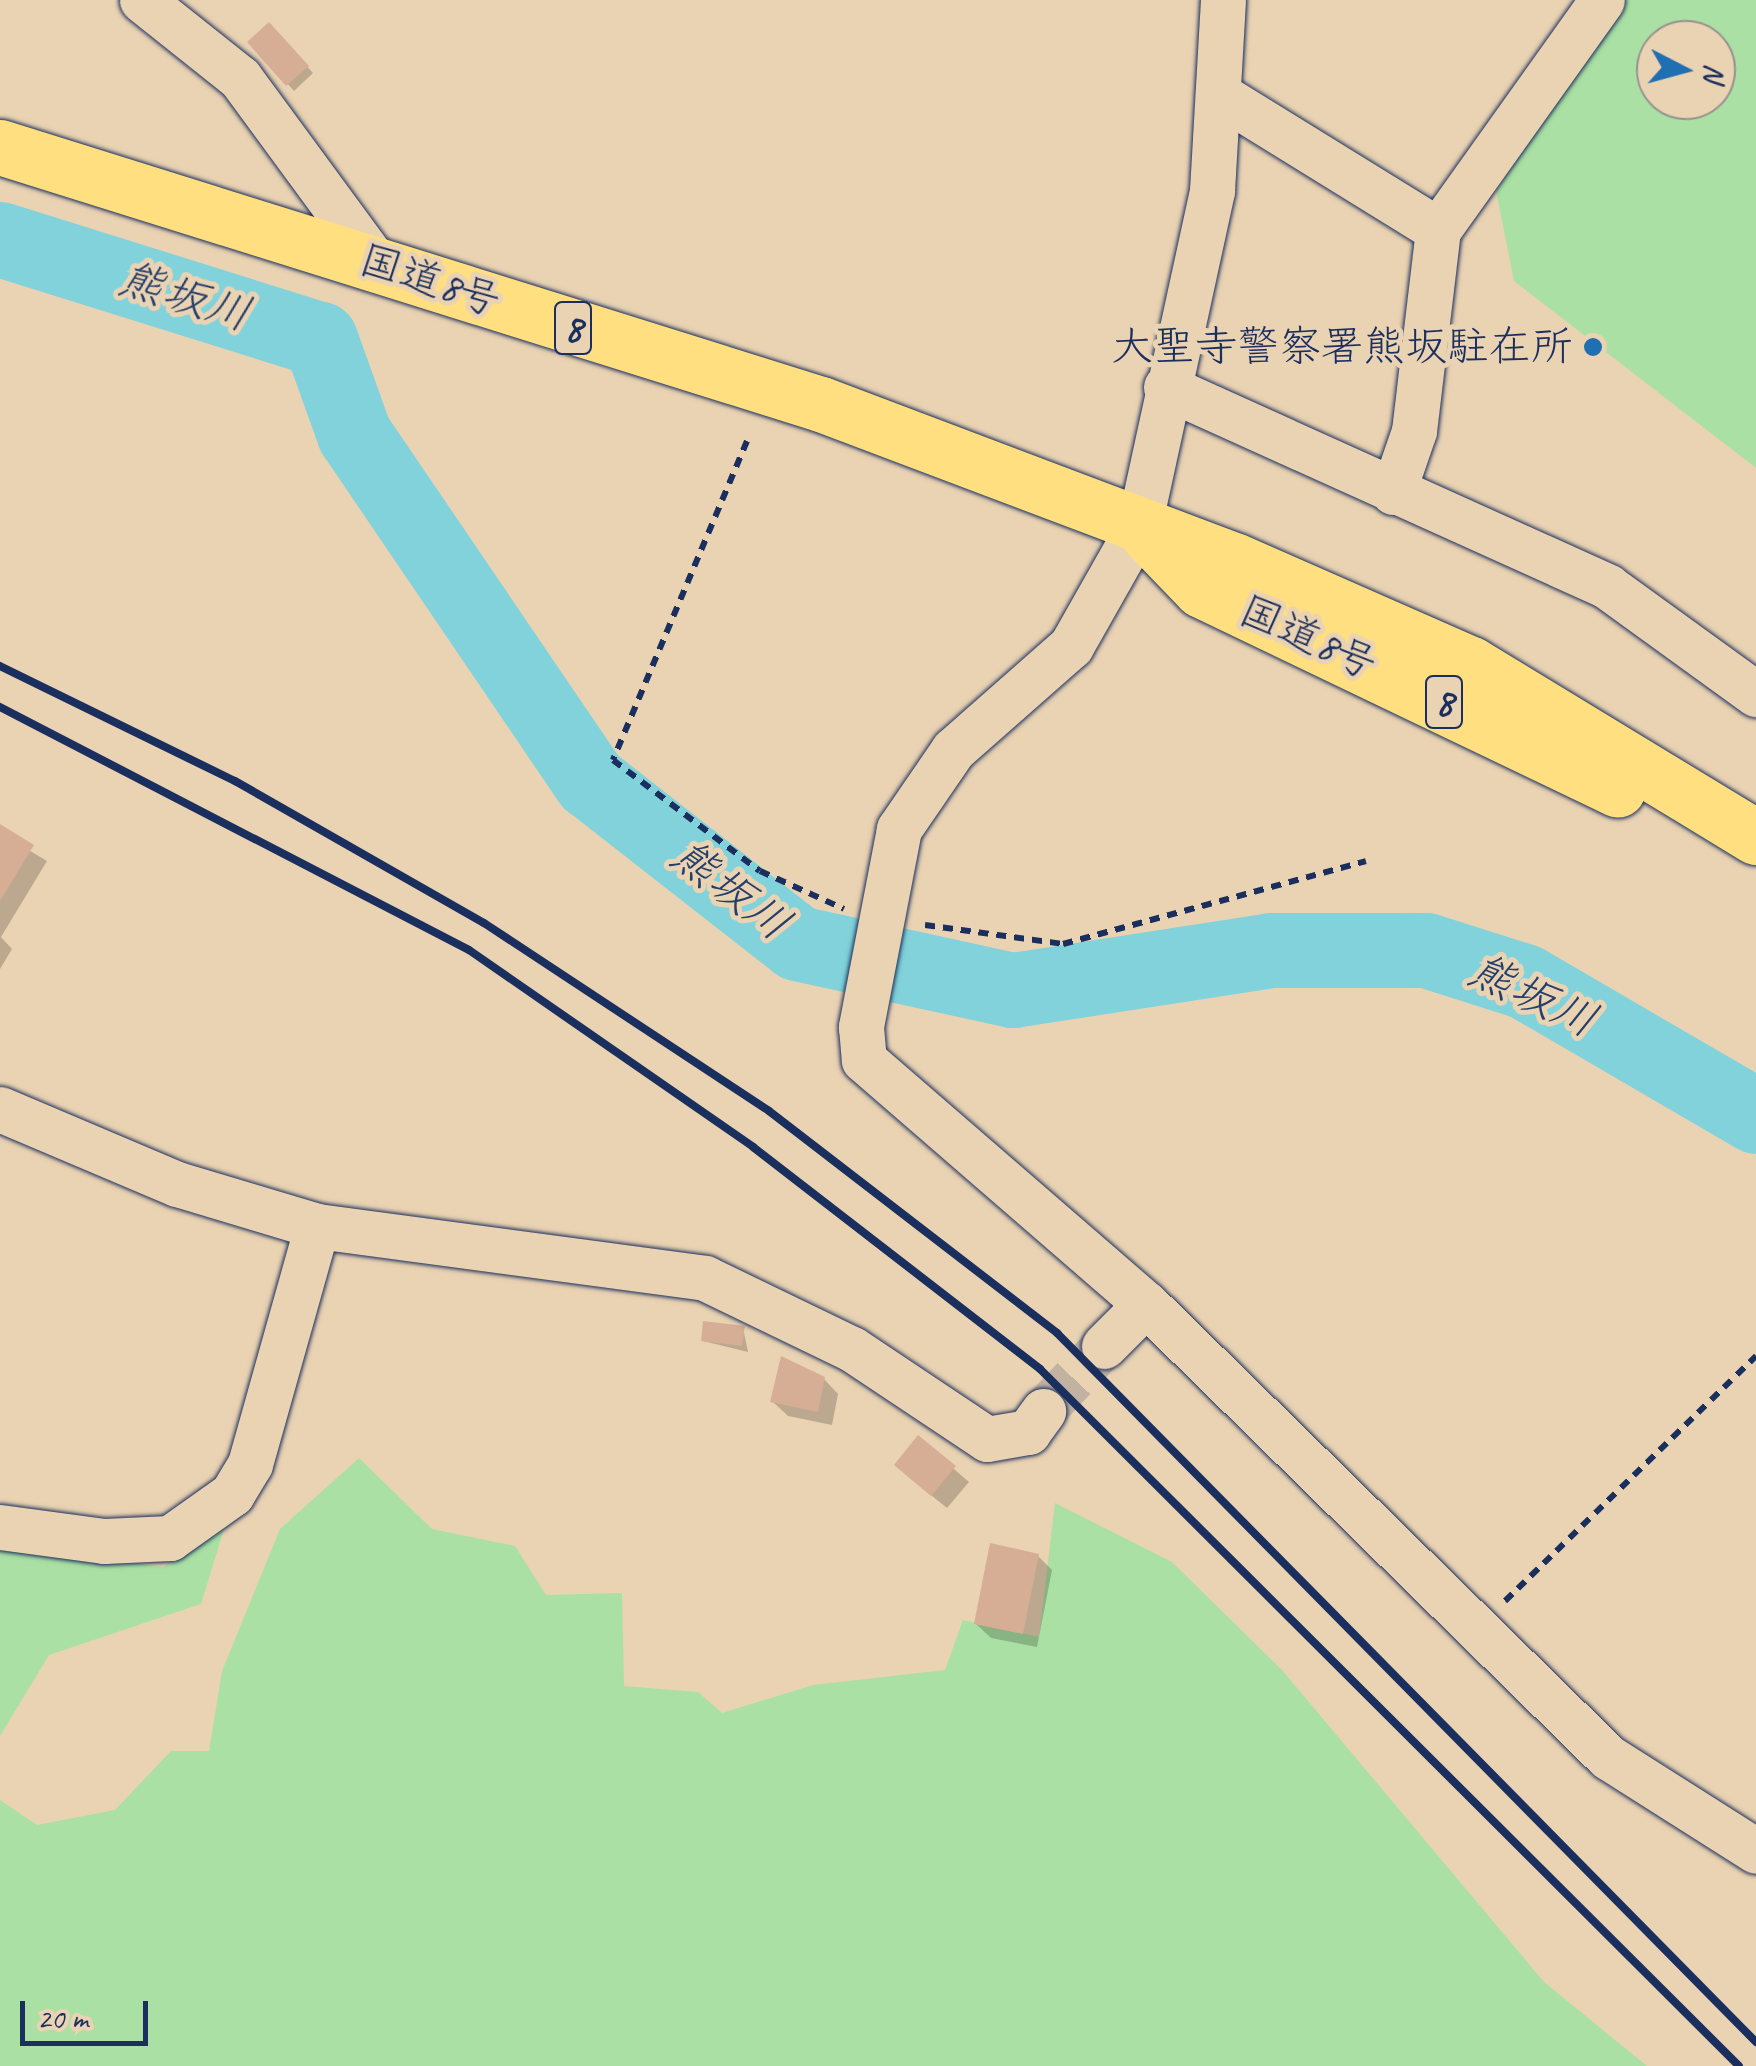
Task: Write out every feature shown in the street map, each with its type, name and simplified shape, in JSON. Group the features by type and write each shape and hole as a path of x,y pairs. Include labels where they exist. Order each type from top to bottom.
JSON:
{"highway":[{"name":"国道8号","path":"0,147 821,404 1139,526 1471,664 1756,837"},
{"name":"国道8号","path":"1139,526 1201,590 1573,766 1756,874"}],"street":[{"path":"142,0 240,78 375,262"},
{"path":"1223,0 1212,191 1166,387 1139,526 1072,646 922,786 899,829 860,1028 864,1060 877,1078 1146,1304 1479,1626 1608,1757 1756,1851"},
{"path":"1393,492 1414,431 1438,230 1602,0"},
{"path":"1218,94 1438,230"},
{"path":"1166,387 1608,587 1756,694"},
{"path":"0,1108 177,1184 317,1226 705,1278 852,1349 987,1440 1028,1432 1042,1411"},
{"path":"0,1527 104,1541 170,1538 232,1494 250,1464 317,1226"},
{"path":"1104,1346 1146,1304"}],"path":[{"path":"1479,1626 1756,1356"}],"green space":[{"path":"1626,0 1756,0 1756,468 1514,281 1496,191"},
{"path":"359,1458 432,1529 515,1546 546,1595 622,1593 624,1686 698,1692 722,1713 813,1685 945,1670 963,1620 1039,1637 1055,1503 1172,1562 1282,1670 1544,1982 1647,2066 0,2066 0,1800 37,1825 115,1810 171,1751 209,1751 222,1671 280,1529"},
{"path":"224,1529 201,1604 49,1655 0,1736 0,1532 14,1546 163,1567"}],"building":[{"path":"269,22 309,66 286,86 247,42"},
{"path":"0,824 34,845 0,901"},
{"path":"703,1321 745,1326 742,1346 701,1341"},
{"path":"781,1356 825,1377 818,1412 770,1402"},
{"path":"918,1435 956,1466 931,1496 894,1465"},
{"path":"990,1543 1039,1554 1023,1634 974,1624"}],"waterway":[{"name":"熊坂川","path":"0,239 320,339 354,434 590,781 797,943 1013,990 1270,950 1426,950 1524,981 1756,1116"}],"tunnel":[{"path":"1043,1411 1104,1346"}],"railway":[{"path":"0,666 235,781 484,923 769,1111 1057,1333 1756,2042"},
{"path":"0,707 469,950 753,1147 1040,1369 1739,2066"}],"place":[{"name":"大聖寺警察署熊坂駐在所","path":"1593,347"}]}
